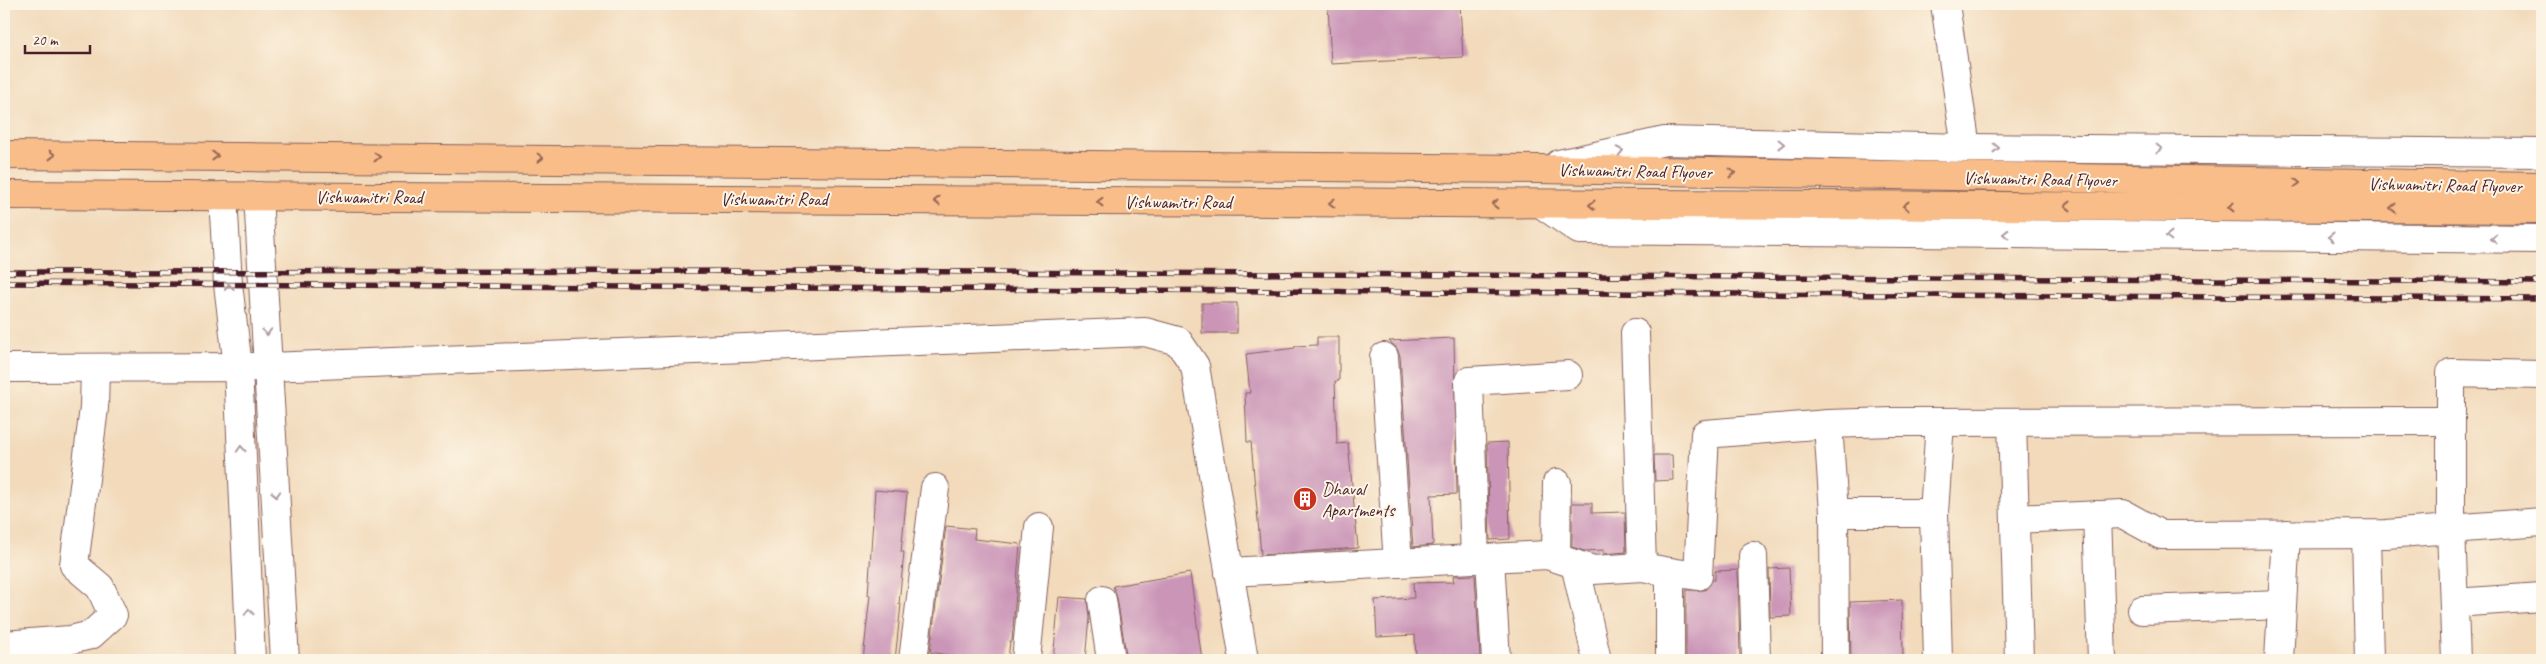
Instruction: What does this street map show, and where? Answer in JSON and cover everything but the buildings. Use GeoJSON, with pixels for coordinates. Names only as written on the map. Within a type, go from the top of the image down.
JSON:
{"type":"FeatureCollection","features":[{"type":"Feature","properties":{"kind":"main road","name":"Vishwamitri Road"},"geometry":{"type":"LineString","coordinates":[[4,155],[1538,169]]}},
{"type":"Feature","properties":{"kind":"main road","name":"Vishwamitri Road Flyover"},"geometry":{"type":"LineString","coordinates":[[1538,169],[2441,197],[2542,209]]}},
{"type":"Feature","properties":{"kind":"main road","name":"Vishwamitri Road Flyover"},"geometry":{"type":"LineString","coordinates":[[1543,205],[2441,197],[2542,186]]}},
{"type":"Feature","properties":{"kind":"main road","name":"Vishwamitri Road"},"geometry":{"type":"LineString","coordinates":[[4,195],[1543,205]]}},
{"type":"Feature","properties":{"kind":"street"},"geometry":{"type":"LineString","coordinates":[[1946,4],[1966,148]]}},
{"type":"Feature","properties":{"kind":"street"},"geometry":{"type":"LineString","coordinates":[[1538,169],[1665,142],[1966,148],[2542,153]]}},
{"type":"Feature","properties":{"kind":"street"},"geometry":{"type":"LineString","coordinates":[[223,196],[228,284],[238,367],[251,660]]}},
{"type":"Feature","properties":{"kind":"street"},"geometry":{"type":"LineString","coordinates":[[258,196],[285,660]]}},
{"type":"Feature","properties":{"kind":"street"},"geometry":{"type":"LineString","coordinates":[[1543,205],[1579,230],[2542,239]]}},
{"type":"Feature","properties":{"kind":"street"},"geometry":{"type":"LineString","coordinates":[[4,368],[269,367],[1145,332],[1178,341],[1195,366],[1244,660]]}},
{"type":"Feature","properties":{"kind":"street"},"geometry":{"type":"LineString","coordinates":[[1635,333],[1642,567]]}},
{"type":"Feature","properties":{"kind":"street"},"geometry":{"type":"LineString","coordinates":[[1384,358],[1398,563]]}},
{"type":"Feature","properties":{"kind":"street"},"geometry":{"type":"LineString","coordinates":[[4,645],[70,640],[91,636],[113,614],[100,587],[74,565],[94,408],[95,368]]}},
{"type":"Feature","properties":{"kind":"street"},"geometry":{"type":"LineString","coordinates":[[2456,660],[2451,529],[2451,373],[2542,375]]}},
{"type":"Feature","properties":{"kind":"street"},"geometry":{"type":"LineString","coordinates":[[1496,660],[1483,558],[1469,381],[1568,376]]}},
{"type":"Feature","properties":{"kind":"street"},"geometry":{"type":"LineString","coordinates":[[1229,572],[1547,555],[1593,570],[1642,567],[1698,576],[1705,434],[1828,424],[1940,422],[2451,421]]}},
{"type":"Feature","properties":{"kind":"street"},"geometry":{"type":"LineString","coordinates":[[1938,660],[1934,513],[1940,422]]}},
{"type":"Feature","properties":{"kind":"street"},"geometry":{"type":"LineString","coordinates":[[2012,422],[2019,660]]}},
{"type":"Feature","properties":{"kind":"street"},"geometry":{"type":"LineString","coordinates":[[1828,424],[1834,513],[1835,660]]}},
{"type":"Feature","properties":{"kind":"street"},"geometry":{"type":"LineString","coordinates":[[1557,483],[1565,561],[1597,660]]}},
{"type":"Feature","properties":{"kind":"street"},"geometry":{"type":"LineString","coordinates":[[913,660],[935,488]]}},
{"type":"Feature","properties":{"kind":"street"},"geometry":{"type":"LineString","coordinates":[[1834,513],[1934,513]]}},
{"type":"Feature","properties":{"kind":"street"},"geometry":{"type":"LineString","coordinates":[[2015,519],[2123,514],[2161,535],[2366,534],[2542,522]]}},
{"type":"Feature","properties":{"kind":"street"},"geometry":{"type":"LineString","coordinates":[[2097,515],[2102,660]]}},
{"type":"Feature","properties":{"kind":"street"},"geometry":{"type":"LineString","coordinates":[[1026,660],[1039,527]]}},
{"type":"Feature","properties":{"kind":"street"},"geometry":{"type":"LineString","coordinates":[[2278,660],[2286,534]]}},
{"type":"Feature","properties":{"kind":"street"},"geometry":{"type":"LineString","coordinates":[[2366,534],[2369,660]]}},
{"type":"Feature","properties":{"kind":"street"},"geometry":{"type":"LineString","coordinates":[[1753,556],[1756,660]]}},
{"type":"Feature","properties":{"kind":"street"},"geometry":{"type":"LineString","coordinates":[[1670,572],[1670,660]]}},
{"type":"Feature","properties":{"kind":"street"},"geometry":{"type":"LineString","coordinates":[[2454,603],[2542,597]]}},
{"type":"Feature","properties":{"kind":"street"},"geometry":{"type":"LineString","coordinates":[[1102,600],[1111,660]]}},
{"type":"Feature","properties":{"kind":"street"},"geometry":{"type":"LineString","coordinates":[[2142,610],[2282,606]]}},
{"type":"Feature","properties":{"kind":"railway"},"geometry":{"type":"LineString","coordinates":[[4,272],[820,271],[2542,282]]}},
{"type":"Feature","properties":{"kind":"railway"},"geometry":{"type":"LineString","coordinates":[[4,283],[2542,299]]}},
{"type":"Feature","properties":{"kind":"place","name":"Dhaval Apartments"},"geometry":{"type":"Point","coordinates":[1305,499]}}]}
